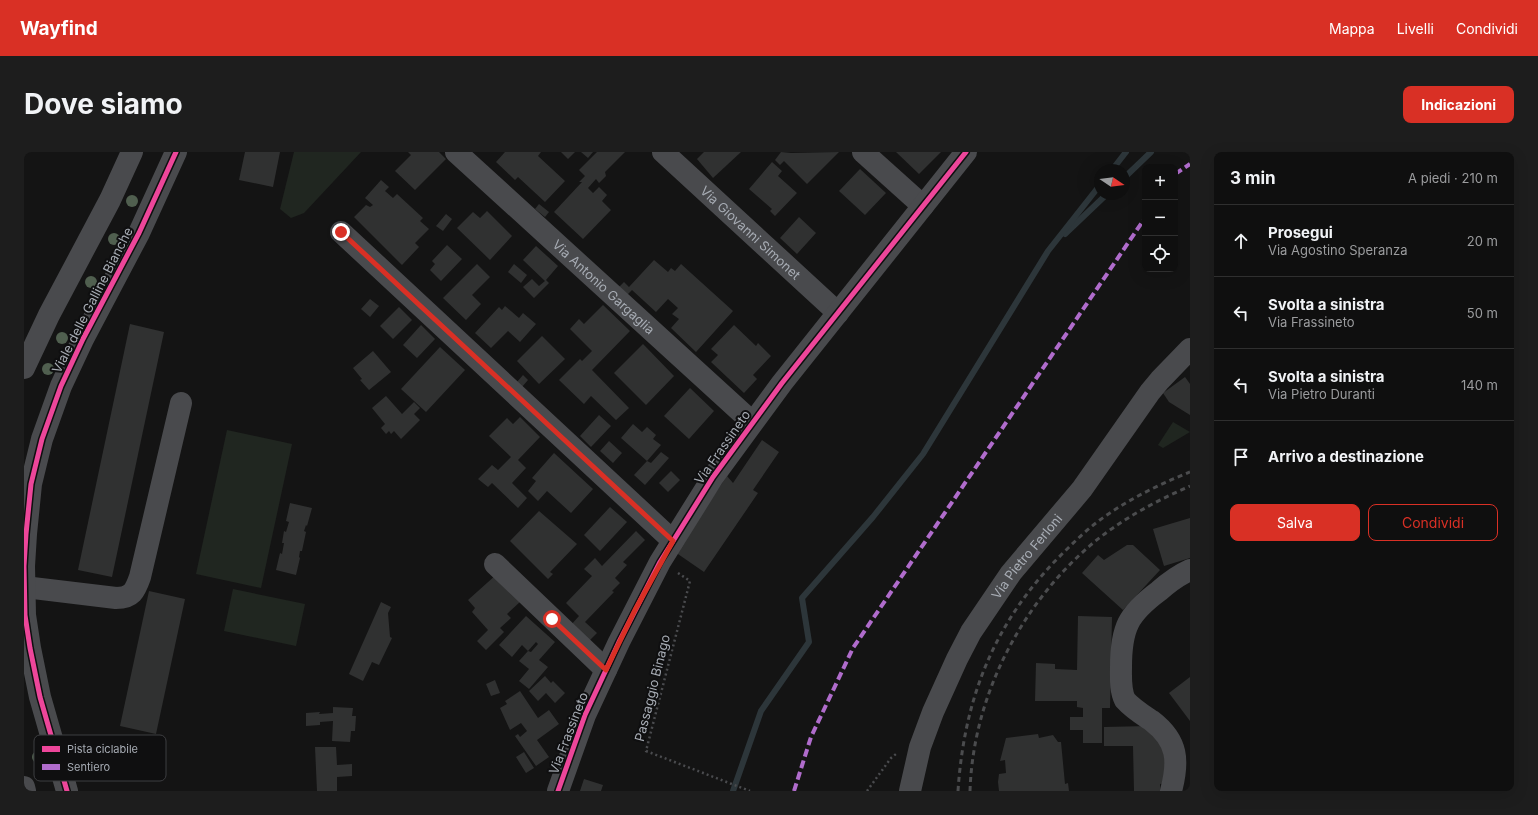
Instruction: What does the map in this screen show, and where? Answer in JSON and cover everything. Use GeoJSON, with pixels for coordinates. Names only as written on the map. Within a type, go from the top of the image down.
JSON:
{"type":"FeatureCollection","features":[{"type":"Feature","properties":{"kind":"street"},"geometry":{"type":"LineString","coordinates":[[24,368],[46,322],[110,200],[132,152]]}},
{"type":"Feature","properties":{"kind":"street","name":"Viale delle Galline Bianche"},"geometry":{"type":"LineString","coordinates":[[51,735],[40,697],[27,627],[24,587],[26,534],[30,491],[35,463],[47,421],[74,356],[139,233],[176,152]]}},
{"type":"Feature","properties":{"kind":"street","name":"Via Antonio Gargaglia"},"geometry":{"type":"LineString","coordinates":[[456,152],[752,422]]}},
{"type":"Feature","properties":{"kind":"street","name":"Via Giovanni Simonet"},"geometry":{"type":"LineString","coordinates":[[663,152],[838,313]]}},
{"type":"Feature","properties":{"kind":"street"},"geometry":{"type":"LineString","coordinates":[[864,152],[923,206]]}},
{"type":"Feature","properties":{"kind":"street","name":"Via Frassineto"},"geometry":{"type":"LineString","coordinates":[[558,791],[585,715],[619,642],[660,562],[713,477],[752,422],[966,152]]}},
{"type":"Feature","properties":{"kind":"street"},"geometry":{"type":"LineString","coordinates":[[341,232],[673,541]]}},
{"type":"Feature","properties":{"kind":"street","name":"Via Pietro Ferloni"},"geometry":{"type":"LineString","coordinates":[[910,791],[920,747],[940,694],[971,632],[1011,573],[1082,490],[1160,380],[1190,349]]}},
{"type":"Feature","properties":{"kind":"street"},"geometry":{"type":"LineString","coordinates":[[24,587],[116,598],[124,598],[132,594],[140,577],[181,403]]}},
{"type":"Feature","properties":{"kind":"street"},"geometry":{"type":"LineString","coordinates":[[495,564],[606,670]]}},
{"type":"Feature","properties":{"kind":"street"},"geometry":{"type":"LineString","coordinates":[[1171,791],[1176,767],[1172,745],[1168,736],[1125,700],[1121,687],[1121,648],[1127,626],[1134,614],[1144,602],[1190,570]]}},
{"type":"Feature","properties":{"kind":"street","name":"Viale delle Galline Bianche"},"geometry":{"type":"LineString","coordinates":[[64,781],[67,791]]}},
{"type":"Feature","properties":{"kind":"street"},"geometry":{"type":"LineString","coordinates":[[24,786],[26,791]]}},
{"type":"Feature","properties":{"kind":"path"},"geometry":{"type":"LineString","coordinates":[[867,791],[891,758],[900,750],[908,747],[920,747]]}},
{"type":"Feature","properties":{"kind":"shaded area"},"geometry":{"type":"Polygon","coordinates":[[[294,152],[361,152],[304,213],[291,218],[280,209],[294,152]]]}},
{"type":"Feature","properties":{"kind":"shaded area"},"geometry":{"type":"Polygon","coordinates":[[[1173,422],[1190,432],[1163,448],[1158,445],[1173,422]]]}},
{"type":"Feature","properties":{"kind":"shaded area"},"geometry":{"type":"Polygon","coordinates":[[[227,430],[292,444],[261,588],[196,574],[227,430]]]}},
{"type":"Feature","properties":{"kind":"shaded area"},"geometry":{"type":"Polygon","coordinates":[[[233,589],[305,604],[296,646],[224,631],[233,589]]]}},
{"type":"Feature","properties":{"kind":"building"},"geometry":{"type":"Polygon","coordinates":[[[245,152],[280,152],[273,187],[239,180],[245,152]]]}},
{"type":"Feature","properties":{"kind":"building"},"geometry":{"type":"Polygon","coordinates":[[[408,152],[439,152],[446,159],[415,190],[395,171],[411,155],[408,152]]]}},
{"type":"Feature","properties":{"kind":"building"},"geometry":{"type":"Polygon","coordinates":[[[505,152],[541,152],[538,156],[565,181],[545,202],[518,177],[515,180],[496,162],[505,152]]]}},
{"type":"Feature","properties":{"kind":"building"},"geometry":{"type":"Polygon","coordinates":[[[561,152],[575,152],[568,159],[561,152]]]}},
{"type":"Feature","properties":{"kind":"building"},"geometry":{"type":"Polygon","coordinates":[[[581,152],[593,152],[588,158],[581,152]]]}},
{"type":"Feature","properties":{"kind":"building"},"geometry":{"type":"Polygon","coordinates":[[[597,152],[625,152],[605,172],[606,176],[599,183],[596,179],[588,188],[593,193],[599,187],[607,195],[602,201],[611,210],[583,239],[554,212],[582,182],[579,182],[585,176],[579,170],[597,152]]]}},
{"type":"Feature","properties":{"kind":"building"},"geometry":{"type":"Polygon","coordinates":[[[704,152],[741,152],[713,178],[697,159],[704,152]]]}},
{"type":"Feature","properties":{"kind":"building"},"geometry":{"type":"Polygon","coordinates":[[[781,152],[839,152],[807,184],[784,161],[780,165],[775,160],[781,152]]]}},
{"type":"Feature","properties":{"kind":"building"},"geometry":{"type":"Polygon","coordinates":[[[896,152],[941,152],[919,174],[896,152]]]}},
{"type":"Feature","properties":{"kind":"building"},"geometry":{"type":"Polygon","coordinates":[[[772,162],[782,171],[778,176],[797,193],[775,216],[770,211],[772,209],[749,189],[772,162]]]}},
{"type":"Feature","properties":{"kind":"building"},"geometry":{"type":"Polygon","coordinates":[[[860,169],[886,193],[865,215],[839,191],[860,169]]]}},
{"type":"Feature","properties":{"kind":"building"},"geometry":{"type":"Polygon","coordinates":[[[381,180],[389,187],[385,191],[393,198],[397,194],[423,218],[420,221],[429,229],[415,243],[419,247],[402,265],[354,217],[366,205],[370,207],[373,205],[365,198],[381,180]]]}},
{"type":"Feature","properties":{"kind":"building"},"geometry":{"type":"Polygon","coordinates":[[[539,204],[549,212],[545,217],[535,209],[539,204]]]}},
{"type":"Feature","properties":{"kind":"building"},"geometry":{"type":"Polygon","coordinates":[[[487,211],[512,236],[490,260],[457,228],[473,212],[480,218],[487,211]]]}},
{"type":"Feature","properties":{"kind":"building"},"geometry":{"type":"Polygon","coordinates":[[[446,214],[452,219],[443,231],[436,226],[446,214]]]}},
{"type":"Feature","properties":{"kind":"building"},"geometry":{"type":"Polygon","coordinates":[[[799,217],[816,233],[797,254],[780,238],[799,217]]]}},
{"type":"Feature","properties":{"kind":"building"},"geometry":{"type":"Polygon","coordinates":[[[447,245],[462,259],[441,281],[430,270],[435,264],[432,261],[447,245]]]}},
{"type":"Feature","properties":{"kind":"building"},"geometry":{"type":"Polygon","coordinates":[[[536,246],[558,266],[546,280],[549,283],[534,298],[523,287],[532,279],[539,286],[545,281],[523,260],[536,246]]]}},
{"type":"Feature","properties":{"kind":"building"},"geometry":{"type":"Polygon","coordinates":[[[654,260],[668,272],[671,268],[675,271],[681,264],[733,311],[696,352],[671,328],[679,319],[672,314],[678,308],[668,299],[656,312],[632,290],[626,296],[618,288],[624,282],[629,287],[654,260]]]}},
{"type":"Feature","properties":{"kind":"building"},"geometry":{"type":"Polygon","coordinates":[[[477,264],[490,277],[472,295],[481,304],[466,320],[443,298],[477,264]]]}},
{"type":"Feature","properties":{"kind":"building"},"geometry":{"type":"Polygon","coordinates":[[[514,264],[527,275],[521,283],[508,272],[514,264]]]}},
{"type":"Feature","properties":{"kind":"building"},"geometry":{"type":"Polygon","coordinates":[[[370,299],[379,306],[370,317],[361,309],[370,299]]]}},
{"type":"Feature","properties":{"kind":"building"},"geometry":{"type":"Polygon","coordinates":[[[603,305],[630,331],[592,370],[629,408],[616,420],[591,396],[584,404],[559,380],[580,359],[582,361],[592,351],[570,329],[579,319],[584,324],[603,305]]]}},
{"type":"Feature","properties":{"kind":"building"},"geometry":{"type":"Polygon","coordinates":[[[505,306],[519,318],[523,313],[536,324],[520,342],[508,331],[491,348],[475,333],[499,307],[502,310],[505,306]]]}},
{"type":"Feature","properties":{"kind":"building"},"geometry":{"type":"Polygon","coordinates":[[[399,307],[412,320],[393,339],[380,326],[399,307]]]}},
{"type":"Feature","properties":{"kind":"building"},"geometry":{"type":"Polygon","coordinates":[[[130,324],[164,332],[112,577],[78,570],[130,324]]]}},
{"type":"Feature","properties":{"kind":"building"},"geometry":{"type":"Polygon","coordinates":[[[421,325],[435,339],[417,358],[403,345],[421,325]]]}},
{"type":"Feature","properties":{"kind":"building"},"geometry":{"type":"Polygon","coordinates":[[[734,325],[756,346],[758,343],[771,356],[753,375],[757,379],[744,393],[711,362],[718,355],[711,349],[734,325]]]}},
{"type":"Feature","properties":{"kind":"building"},"geometry":{"type":"Polygon","coordinates":[[[542,336],[565,359],[539,384],[517,361],[542,336]]]}},
{"type":"Feature","properties":{"kind":"building"},"geometry":{"type":"Polygon","coordinates":[[[643,344],[674,376],[646,405],[614,373],[643,344]]]}},
{"type":"Feature","properties":{"kind":"building"},"geometry":{"type":"Polygon","coordinates":[[[440,347],[465,370],[426,412],[401,389],[440,347]]]}},
{"type":"Feature","properties":{"kind":"building"},"geometry":{"type":"Polygon","coordinates":[[[373,351],[391,372],[369,390],[360,380],[362,379],[353,368],[373,351]]]}},
{"type":"Feature","properties":{"kind":"building"},"geometry":{"type":"Polygon","coordinates":[[[523,375],[528,380],[522,387],[517,382],[523,375]]]}},
{"type":"Feature","properties":{"kind":"building"},"geometry":{"type":"Polygon","coordinates":[[[1185,377],[1190,384],[1190,415],[1169,402],[1163,393],[1185,377]]]}},
{"type":"Feature","properties":{"kind":"building"},"geometry":{"type":"Polygon","coordinates":[[[690,388],[714,411],[689,439],[664,416],[690,388]]]}},
{"type":"Feature","properties":{"kind":"building"},"geometry":{"type":"Polygon","coordinates":[[[386,396],[402,414],[414,402],[420,408],[414,414],[420,420],[401,439],[394,431],[391,434],[389,431],[386,434],[381,428],[385,424],[372,408],[386,396]]]}},
{"type":"Feature","properties":{"kind":"building"},"geometry":{"type":"Polygon","coordinates":[[[599,415],[611,426],[591,447],[580,436],[599,415]]]}},
{"type":"Feature","properties":{"kind":"building"},"geometry":{"type":"Polygon","coordinates":[[[520,417],[540,437],[518,460],[526,468],[512,483],[527,498],[518,508],[492,483],[488,487],[478,479],[492,465],[498,470],[511,457],[489,436],[507,418],[513,424],[520,417]]]}},
{"type":"Feature","properties":{"kind":"building"},"geometry":{"type":"Polygon","coordinates":[[[633,424],[642,432],[647,427],[656,435],[653,439],[661,445],[647,461],[621,438],[633,424]]]}},
{"type":"Feature","properties":{"kind":"building"},"geometry":{"type":"Polygon","coordinates":[[[762,440],[779,452],[753,490],[758,493],[704,572],[675,552],[727,476],[733,483],[762,440]]]}},
{"type":"Feature","properties":{"kind":"building"},"geometry":{"type":"Polygon","coordinates":[[[609,441],[622,453],[613,463],[600,451],[609,441]]]}},
{"type":"Feature","properties":{"kind":"building"},"geometry":{"type":"Polygon","coordinates":[[[661,452],[669,458],[645,485],[634,475],[647,461],[651,463],[661,452]]]}},
{"type":"Feature","properties":{"kind":"building"},"geometry":{"type":"Polygon","coordinates":[[[554,453],[593,489],[571,513],[547,491],[538,501],[528,491],[536,481],[532,478],[554,453]]]}},
{"type":"Feature","properties":{"kind":"building"},"geometry":{"type":"Polygon","coordinates":[[[671,471],[680,480],[668,492],[659,483],[671,471]]]}},
{"type":"Feature","properties":{"kind":"building"},"geometry":{"type":"Polygon","coordinates":[[[290,503],[312,508],[304,531],[306,532],[302,551],[300,551],[296,575],[276,570],[280,553],[282,554],[284,531],[286,532],[289,522],[286,521],[290,503]]]}},
{"type":"Feature","properties":{"kind":"building"},"geometry":{"type":"Polygon","coordinates":[[[610,507],[627,522],[600,551],[584,535],[610,507]]]}},
{"type":"Feature","properties":{"kind":"building"},"geometry":{"type":"Polygon","coordinates":[[[539,511],[577,544],[550,572],[553,574],[548,579],[510,541],[539,511]]]}},
{"type":"Feature","properties":{"kind":"building"},"geometry":{"type":"Polygon","coordinates":[[[1190,518],[1190,558],[1164,566],[1153,529],[1190,518]]]}},
{"type":"Feature","properties":{"kind":"building"},"geometry":{"type":"Polygon","coordinates":[[[636,531],[645,540],[623,562],[627,565],[615,578],[620,583],[612,591],[614,592],[585,622],[597,633],[589,641],[571,625],[579,616],[566,603],[592,576],[584,569],[595,558],[602,566],[636,531]]]}},
{"type":"Feature","properties":{"kind":"building"},"geometry":{"type":"Polygon","coordinates":[[[1127,545],[1133,545],[1160,570],[1123,610],[1082,573],[1098,555],[1104,560],[1127,545]]]}},
{"type":"Feature","properties":{"kind":"building"},"geometry":{"type":"Polygon","coordinates":[[[497,574],[521,601],[507,614],[511,618],[500,628],[504,632],[486,650],[477,641],[488,630],[472,612],[475,608],[468,600],[497,574]]]}},
{"type":"Feature","properties":{"kind":"building"},"geometry":{"type":"Polygon","coordinates":[[[149,591],[185,599],[156,734],[120,726],[149,591]]]}},
{"type":"Feature","properties":{"kind":"building"},"geometry":{"type":"Polygon","coordinates":[[[381,602],[391,607],[388,613],[390,637],[392,638],[379,665],[372,662],[363,681],[349,674],[381,602]]]}},
{"type":"Feature","properties":{"kind":"building"},"geometry":{"type":"Polygon","coordinates":[[[526,616],[555,642],[539,660],[548,667],[529,689],[519,681],[529,669],[519,661],[528,651],[522,645],[512,657],[499,645],[526,616]],[[536,642],[528,651],[531,652],[538,644],[536,642]]]}},
{"type":"Feature","properties":{"kind":"building"},"geometry":{"type":"Polygon","coordinates":[[[1078,616],[1112,617],[1110,708],[1102,708],[1102,743],[1083,743],[1083,730],[1070,730],[1070,717],[1083,717],[1083,708],[1077,707],[1077,701],[1035,701],[1036,663],[1055,664],[1055,669],[1077,670],[1078,616]]]}},
{"type":"Feature","properties":{"kind":"building"},"geometry":{"type":"Polygon","coordinates":[[[545,676],[551,683],[553,681],[565,693],[555,703],[546,693],[538,701],[529,691],[545,676]]]}},
{"type":"Feature","properties":{"kind":"building"},"geometry":{"type":"Polygon","coordinates":[[[1190,677],[1190,721],[1169,693],[1190,677]]]}},
{"type":"Feature","properties":{"kind":"building"},"geometry":{"type":"Polygon","coordinates":[[[495,680],[500,693],[491,696],[486,684],[495,680]]]}},
{"type":"Feature","properties":{"kind":"building"},"geometry":{"type":"Polygon","coordinates":[[[520,691],[538,718],[549,710],[559,724],[537,740],[549,757],[536,766],[515,736],[518,734],[520,737],[527,731],[521,723],[510,730],[500,708],[507,704],[505,701],[520,691]]]}},
{"type":"Feature","properties":{"kind":"building"},"geometry":{"type":"Polygon","coordinates":[[[333,707],[353,708],[352,716],[356,716],[355,731],[351,731],[350,742],[332,741],[333,721],[320,722],[320,725],[306,726],[306,713],[333,713],[333,707]]]}},
{"type":"Feature","properties":{"kind":"building"},"geometry":{"type":"Polygon","coordinates":[[[1149,726],[1164,740],[1166,783],[1160,784],[1160,791],[1134,791],[1133,746],[1104,746],[1104,727],[1149,726]]]}},
{"type":"Feature","properties":{"kind":"building"},"geometry":{"type":"Polygon","coordinates":[[[1038,734],[1039,738],[1053,735],[1058,742],[1061,742],[1065,784],[1068,783],[1069,791],[999,791],[999,774],[1006,773],[1005,760],[1000,761],[1006,738],[1038,734]]]}},
{"type":"Feature","properties":{"kind":"building"},"geometry":{"type":"Polygon","coordinates":[[[315,747],[336,747],[337,765],[352,764],[352,776],[337,777],[337,791],[317,791],[315,747]]]}},
{"type":"Feature","properties":{"kind":"building"},"geometry":{"type":"Polygon","coordinates":[[[524,752],[534,768],[526,773],[516,757],[524,752]]]}},
{"type":"Feature","properties":{"kind":"building"},"geometry":{"type":"Polygon","coordinates":[[[584,779],[603,785],[601,791],[580,791],[584,779]]]}},
{"type":"Feature","properties":{"kind":"waterway"},"geometry":{"type":"LineString","coordinates":[[1117,164],[1126,152]]}},
{"type":"Feature","properties":{"kind":"waterway"},"geometry":{"type":"LineString","coordinates":[[1130,172],[1151,152]]}},
{"type":"Feature","properties":{"kind":"waterway"},"geometry":{"type":"LineString","coordinates":[[733,791],[761,711],[809,642],[802,598],[873,517],[923,454],[1048,251],[1094,193]]}},
{"type":"Feature","properties":{"kind":"waterway"},"geometry":{"type":"LineString","coordinates":[[1065,234],[1101,200]]}},
{"type":"Feature","properties":{"kind":"railway"},"geometry":{"type":"LineString","coordinates":[[958,791],[961,758],[975,695],[999,637],[1015,610],[1057,559],[1098,522],[1114,510],[1135,498],[1190,472]]}},
{"type":"Feature","properties":{"kind":"railway"},"geometry":{"type":"LineString","coordinates":[[970,791],[973,756],[980,721],[991,687],[1006,654],[1023,623],[1044,594],[1067,567],[1093,543],[1104,534],[1140,511],[1190,486]]}},
{"type":"Feature","properties":{"kind":"marked path"},"geometry":{"type":"LineString","coordinates":[[1178,172],[1190,164]]}},
{"type":"Feature","properties":{"kind":"marked path"},"geometry":{"type":"LineString","coordinates":[[794,791],[811,737],[853,648],[1142,222]]}},
{"type":"Feature","properties":{"kind":"cycle path"},"geometry":{"type":"LineString","coordinates":[[51,735],[40,697],[25,615],[24,566],[31,484],[42,439],[61,386],[83,339],[139,233],[176,152]]}},
{"type":"Feature","properties":{"kind":"cycle path"},"geometry":{"type":"LineString","coordinates":[[558,791],[585,715],[619,642],[660,562],[713,477],[782,383],[966,152]]}},
{"type":"Feature","properties":{"kind":"cycle path"},"geometry":{"type":"LineString","coordinates":[[64,781],[67,791]]}},
{"type":"Feature","properties":{"kind":"route"},"geometry":{"type":"LineString","coordinates":[[341,232],[673,541],[660,562],[635,610],[606,670],[552,619]]}}]}
